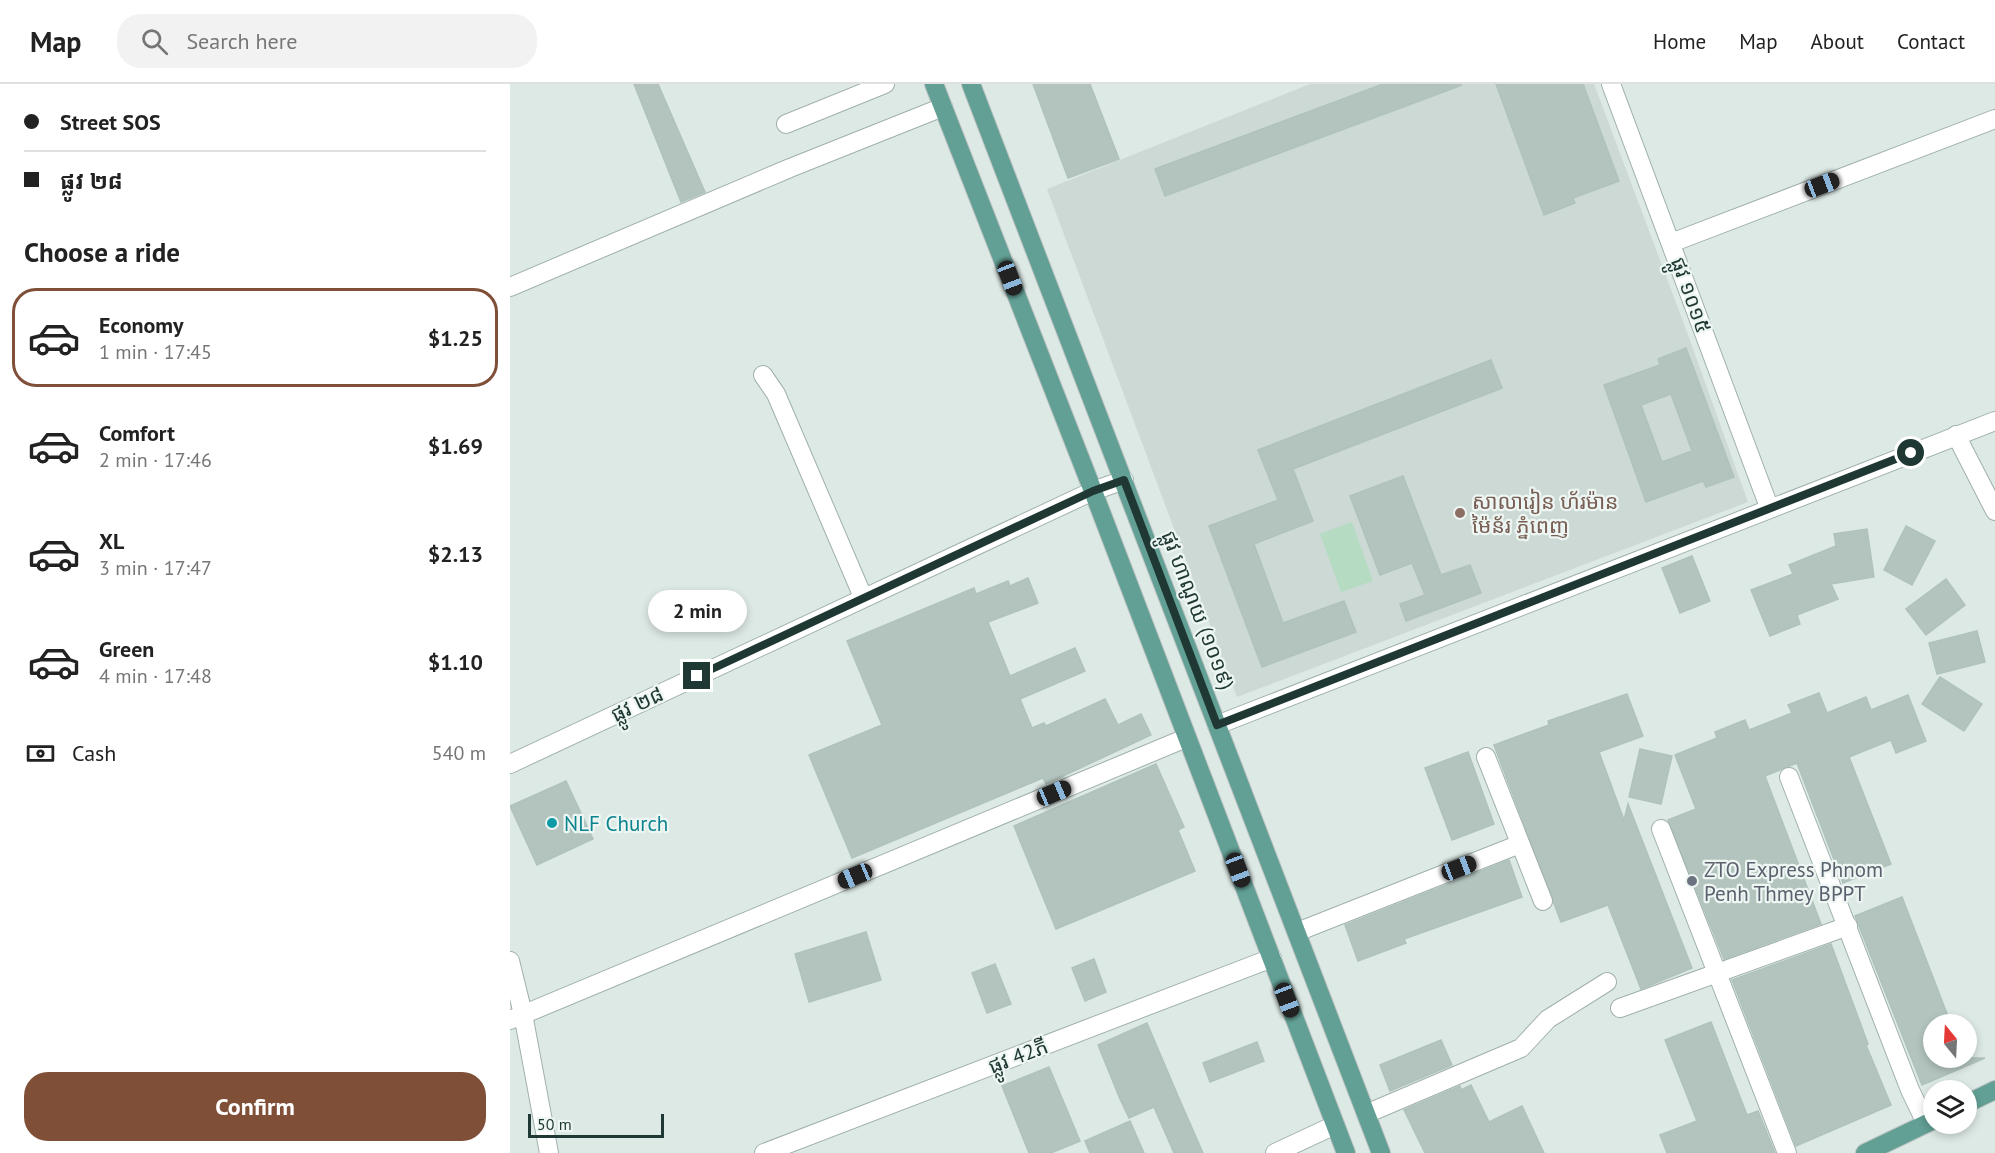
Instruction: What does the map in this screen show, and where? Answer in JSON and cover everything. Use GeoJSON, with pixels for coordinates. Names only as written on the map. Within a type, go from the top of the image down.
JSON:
{"type":"FeatureCollection","features":[{"type":"Feature","properties":{"kind":"main road"},"geometry":{"type":"LineString","coordinates":[[934,84],[1093,491],[1346,1153]]}},
{"type":"Feature","properties":{"kind":"main road","name":"ផ្លូវ ហាណូយ (១០១៩)"},"geometry":{"type":"LineString","coordinates":[[971,84],[1380,1153]]}},
{"type":"Feature","properties":{"kind":"main road"},"geometry":{"type":"LineString","coordinates":[[1977,1099],[1995,1090]]}},
{"type":"Feature","properties":{"kind":"main road"},"geometry":{"type":"LineString","coordinates":[[1865,1153],[1923,1125]]}},
{"type":"Feature","properties":{"kind":"street"},"geometry":{"type":"LineString","coordinates":[[786,124],[885,84]]}},
{"type":"Feature","properties":{"kind":"street","name":"ផ្លូវ ១០១៥"},"geometry":{"type":"LineString","coordinates":[[1611,84],[1769,507]]}},
{"type":"Feature","properties":{"kind":"street"},"geometry":{"type":"LineString","coordinates":[[510,287],[790,168],[943,107]]}},
{"type":"Feature","properties":{"kind":"street"},"geometry":{"type":"LineString","coordinates":[[1671,243],[1995,119]]}},
{"type":"Feature","properties":{"kind":"street"},"geometry":{"type":"LineString","coordinates":[[763,375],[776,394],[863,597]]}},
{"type":"Feature","properties":{"kind":"street"},"geometry":{"type":"LineString","coordinates":[[1217,725],[1619,569],[1769,507],[1995,421]]}},
{"type":"Feature","properties":{"kind":"street"},"geometry":{"type":"LineString","coordinates":[[1956,435],[1995,511]]}},
{"type":"Feature","properties":{"kind":"street","name":"ផ្លូវ ២៨"},"geometry":{"type":"LineString","coordinates":[[510,764],[863,597],[1093,491],[1124,480]]}},
{"type":"Feature","properties":{"kind":"street"},"geometry":{"type":"LineString","coordinates":[[516,1017],[1186,738]]}},
{"type":"Feature","properties":{"kind":"street"},"geometry":{"type":"LineString","coordinates":[[1486,757],[1543,901]]}},
{"type":"Feature","properties":{"kind":"street"},"geometry":{"type":"LineString","coordinates":[[1789,777],[1910,1090],[1923,1111]]}},
{"type":"Feature","properties":{"kind":"street"},"geometry":{"type":"LineString","coordinates":[[1661,829],[1787,1153]]}},
{"type":"Feature","properties":{"kind":"street"},"geometry":{"type":"LineString","coordinates":[[1297,932],[1520,844]]}},
{"type":"Feature","properties":{"kind":"street"},"geometry":{"type":"LineString","coordinates":[[1620,1008],[1848,926]]}},
{"type":"Feature","properties":{"kind":"street","name":"ផ្លូវ 42ភី"},"geometry":{"type":"LineString","coordinates":[[764,1153],[1272,958]]}},
{"type":"Feature","properties":{"kind":"street"},"geometry":{"type":"LineString","coordinates":[[510,961],[516,1017],[549,1153]]}},
{"type":"Feature","properties":{"kind":"street"},"geometry":{"type":"LineString","coordinates":[[1366,1114],[1521,1048],[1548,1019],[1607,981]]}},
{"type":"Feature","properties":{"kind":"street"},"geometry":{"type":"LineString","coordinates":[[1275,1153],[1335,1125]]}},
{"type":"Feature","properties":{"kind":"shaded area"},"geometry":{"type":"Polygon","coordinates":[[[1310,84],[1594,84],[1748,502],[1237,697],[1047,189],[1310,84]]]}},
{"type":"Feature","properties":{"kind":"green space"},"geometry":{"type":"Polygon","coordinates":[[[1352,522],[1373,581],[1341,592],[1320,534],[1352,522]]]}},
{"type":"Feature","properties":{"kind":"building"},"geometry":{"type":"Polygon","coordinates":[[[634,84],[658,84],[705,192],[681,202],[634,84]]]}},
{"type":"Feature","properties":{"kind":"building"},"geometry":{"type":"Polygon","coordinates":[[[1033,84],[1090,84],[1119,159],[1068,178],[1033,84]]]}},
{"type":"Feature","properties":{"kind":"building"},"geometry":{"type":"Polygon","coordinates":[[[1383,84],[1462,85],[1165,196],[1155,169],[1383,84]]]}},
{"type":"Feature","properties":{"kind":"building"},"geometry":{"type":"Polygon","coordinates":[[[1496,84],[1583,84],[1619,181],[1573,198],[1575,203],[1544,215],[1496,84]]]}},
{"type":"Feature","properties":{"kind":"building"},"geometry":{"type":"Polygon","coordinates":[[[1686,348],[1734,477],[1706,487],[1703,481],[1646,502],[1604,385],[1660,365],[1658,359],[1686,348]],[[1671,394],[1641,405],[1662,462],[1692,451],[1671,394]]]}},
{"type":"Feature","properties":{"kind":"building"},"geometry":{"type":"Polygon","coordinates":[[[1491,360],[1502,388],[1293,469],[1313,521],[1254,544],[1283,623],[1344,601],[1356,632],[1262,667],[1209,526],[1278,500],[1258,450],[1491,360]]]}},
{"type":"Feature","properties":{"kind":"building"},"geometry":{"type":"Polygon","coordinates":[[[1403,476],[1441,575],[1470,565],[1481,593],[1406,621],[1400,604],[1425,595],[1412,563],[1380,575],[1350,496],[1403,476]]]}},
{"type":"Feature","properties":{"kind":"building"},"geometry":{"type":"Polygon","coordinates":[[[1906,526],[1935,541],[1912,585],[1884,570],[1906,526]]]}},
{"type":"Feature","properties":{"kind":"building"},"geometry":{"type":"Polygon","coordinates":[[[1867,529],[1874,577],[1831,584],[1838,599],[1797,615],[1800,624],[1770,636],[1751,590],[1793,574],[1789,565],[1836,546],[1834,534],[1867,529]]]}},
{"type":"Feature","properties":{"kind":"building"},"geometry":{"type":"Polygon","coordinates":[[[1692,556],[1710,601],[1680,613],[1662,568],[1692,556]]]}},
{"type":"Feature","properties":{"kind":"building"},"geometry":{"type":"Polygon","coordinates":[[[1028,578],[1038,603],[988,622],[1010,676],[1075,648],[1085,671],[1020,699],[1032,728],[1044,723],[1046,726],[1105,699],[1118,725],[1141,714],[1151,735],[1046,784],[1043,778],[852,858],[809,755],[882,725],[847,641],[974,588],[976,594],[1008,581],[1010,586],[1028,578]]]}},
{"type":"Feature","properties":{"kind":"building"},"geometry":{"type":"Polygon","coordinates":[[[1946,579],[1965,605],[1926,635],[1906,609],[1946,579]]]}},
{"type":"Feature","properties":{"kind":"building"},"geometry":{"type":"Polygon","coordinates":[[[1977,631],[1985,662],[1937,674],[1929,643],[1977,631]]]}},
{"type":"Feature","properties":{"kind":"building"},"geometry":{"type":"Polygon","coordinates":[[[1940,677],[1982,704],[1964,731],[1922,704],[1940,677]]]}},
{"type":"Feature","properties":{"kind":"building"},"geometry":{"type":"Polygon","coordinates":[[[1819,693],[1827,713],[1866,697],[1871,710],[1908,695],[1926,741],[1896,753],[1891,740],[1849,757],[1891,864],[1843,883],[1797,763],[1765,776],[1821,924],[1724,959],[1668,820],[1696,809],[1675,755],[1717,738],[1715,732],[1745,720],[1749,730],[1792,713],[1788,705],[1819,693]]]}},
{"type":"Feature","properties":{"kind":"building"},"geometry":{"type":"Polygon","coordinates":[[[1627,694],[1643,736],[1599,752],[1624,820],[1628,804],[1692,968],[1641,989],[1608,905],[1561,922],[1494,745],[1549,725],[1548,721],[1627,694]]]}},
{"type":"Feature","properties":{"kind":"building"},"geometry":{"type":"Polygon","coordinates":[[[1640,749],[1672,756],[1661,804],[1629,797],[1640,749]]]}},
{"type":"Feature","properties":{"kind":"building"},"geometry":{"type":"Polygon","coordinates":[[[1468,752],[1494,824],[1452,840],[1425,768],[1468,752]]]}},
{"type":"Feature","properties":{"kind":"building"},"geometry":{"type":"Polygon","coordinates":[[[1156,764],[1184,827],[1178,830],[1195,871],[1056,929],[1014,826],[1156,764]]]}},
{"type":"Feature","properties":{"kind":"building","name":"NLF Church"},"geometry":{"type":"Polygon","coordinates":[[[566,781],[593,839],[537,865],[510,806],[566,781]]]}},
{"type":"Feature","properties":{"kind":"building"},"geometry":{"type":"Polygon","coordinates":[[[1509,860],[1522,897],[1404,939],[1406,943],[1358,961],[1345,925],[1509,860]]]}},
{"type":"Feature","properties":{"kind":"building"},"geometry":{"type":"Polygon","coordinates":[[[1902,897],[1947,1014],[1923,1014],[1923,1068],[1962,1068],[1934,1080],[1923,1080],[1922,1085],[1855,916],[1902,897]]]}},
{"type":"Feature","properties":{"kind":"building"},"geometry":{"type":"Polygon","coordinates":[[[866,932],[881,980],[809,1002],[795,954],[866,932]]]}},
{"type":"Feature","properties":{"kind":"building"},"geometry":{"type":"Polygon","coordinates":[[[1831,944],[1868,1044],[1866,1045],[1891,1105],[1796,1146],[1732,980],[1831,944]]]}},
{"type":"Feature","properties":{"kind":"building"},"geometry":{"type":"Polygon","coordinates":[[[1094,959],[1106,992],[1085,1001],[1072,968],[1094,959]]]}},
{"type":"Feature","properties":{"kind":"building"},"geometry":{"type":"Polygon","coordinates":[[[995,964],[1011,1004],[987,1013],[972,973],[995,964]]]}},
{"type":"Feature","properties":{"kind":"building"},"geometry":{"type":"Polygon","coordinates":[[[1711,1022],[1747,1115],[1758,1111],[1775,1153],[1667,1153],[1660,1135],[1697,1121],[1665,1040],[1711,1022]]]}},
{"type":"Feature","properties":{"kind":"building"},"geometry":{"type":"Polygon","coordinates":[[[1147,1023],[1203,1153],[1174,1153],[1154,1107],[1129,1118],[1120,1099],[1098,1045],[1147,1023]]]}},
{"type":"Feature","properties":{"kind":"building"},"geometry":{"type":"Polygon","coordinates":[[[1441,1040],[1452,1065],[1390,1091],[1380,1065],[1441,1040]]]}},
{"type":"Feature","properties":{"kind":"building"},"geometry":{"type":"Polygon","coordinates":[[[1257,1042],[1264,1061],[1210,1082],[1203,1063],[1257,1042]]]}},
{"type":"Feature","properties":{"kind":"building"},"geometry":{"type":"Polygon","coordinates":[[[1049,1067],[1080,1141],[1051,1153],[1029,1153],[1002,1086],[1049,1067]]]}},
{"type":"Feature","properties":{"kind":"building"},"geometry":{"type":"Polygon","coordinates":[[[1471,1085],[1489,1122],[1522,1106],[1544,1153],[1425,1153],[1404,1110],[1460,1086],[1461,1090],[1471,1085]]]}},
{"type":"Feature","properties":{"kind":"building"},"geometry":{"type":"Polygon","coordinates":[[[1130,1121],[1144,1153],[1090,1153],[1085,1141],[1130,1121]]]}},
{"type":"Feature","properties":{"kind":"place","name":"សាលារៀន ហ័រម៉ាន ម៉ៃន័រ ភ្នំពេញ"},"geometry":{"type":"Point","coordinates":[1460,513]}},
{"type":"Feature","properties":{"kind":"place","name":"NLF Church"},"geometry":{"type":"Point","coordinates":[552,823]}},
{"type":"Feature","properties":{"kind":"place","name":"ZTO Express Phnom Penh Thmey BPPT"},"geometry":{"type":"Point","coordinates":[1692,881]}},
{"type":"Feature","properties":{"kind":"route"},"geometry":{"type":"LineString","coordinates":[[697,676],[1093,491],[1124,480],[1217,725],[1911,453]]}}]}
